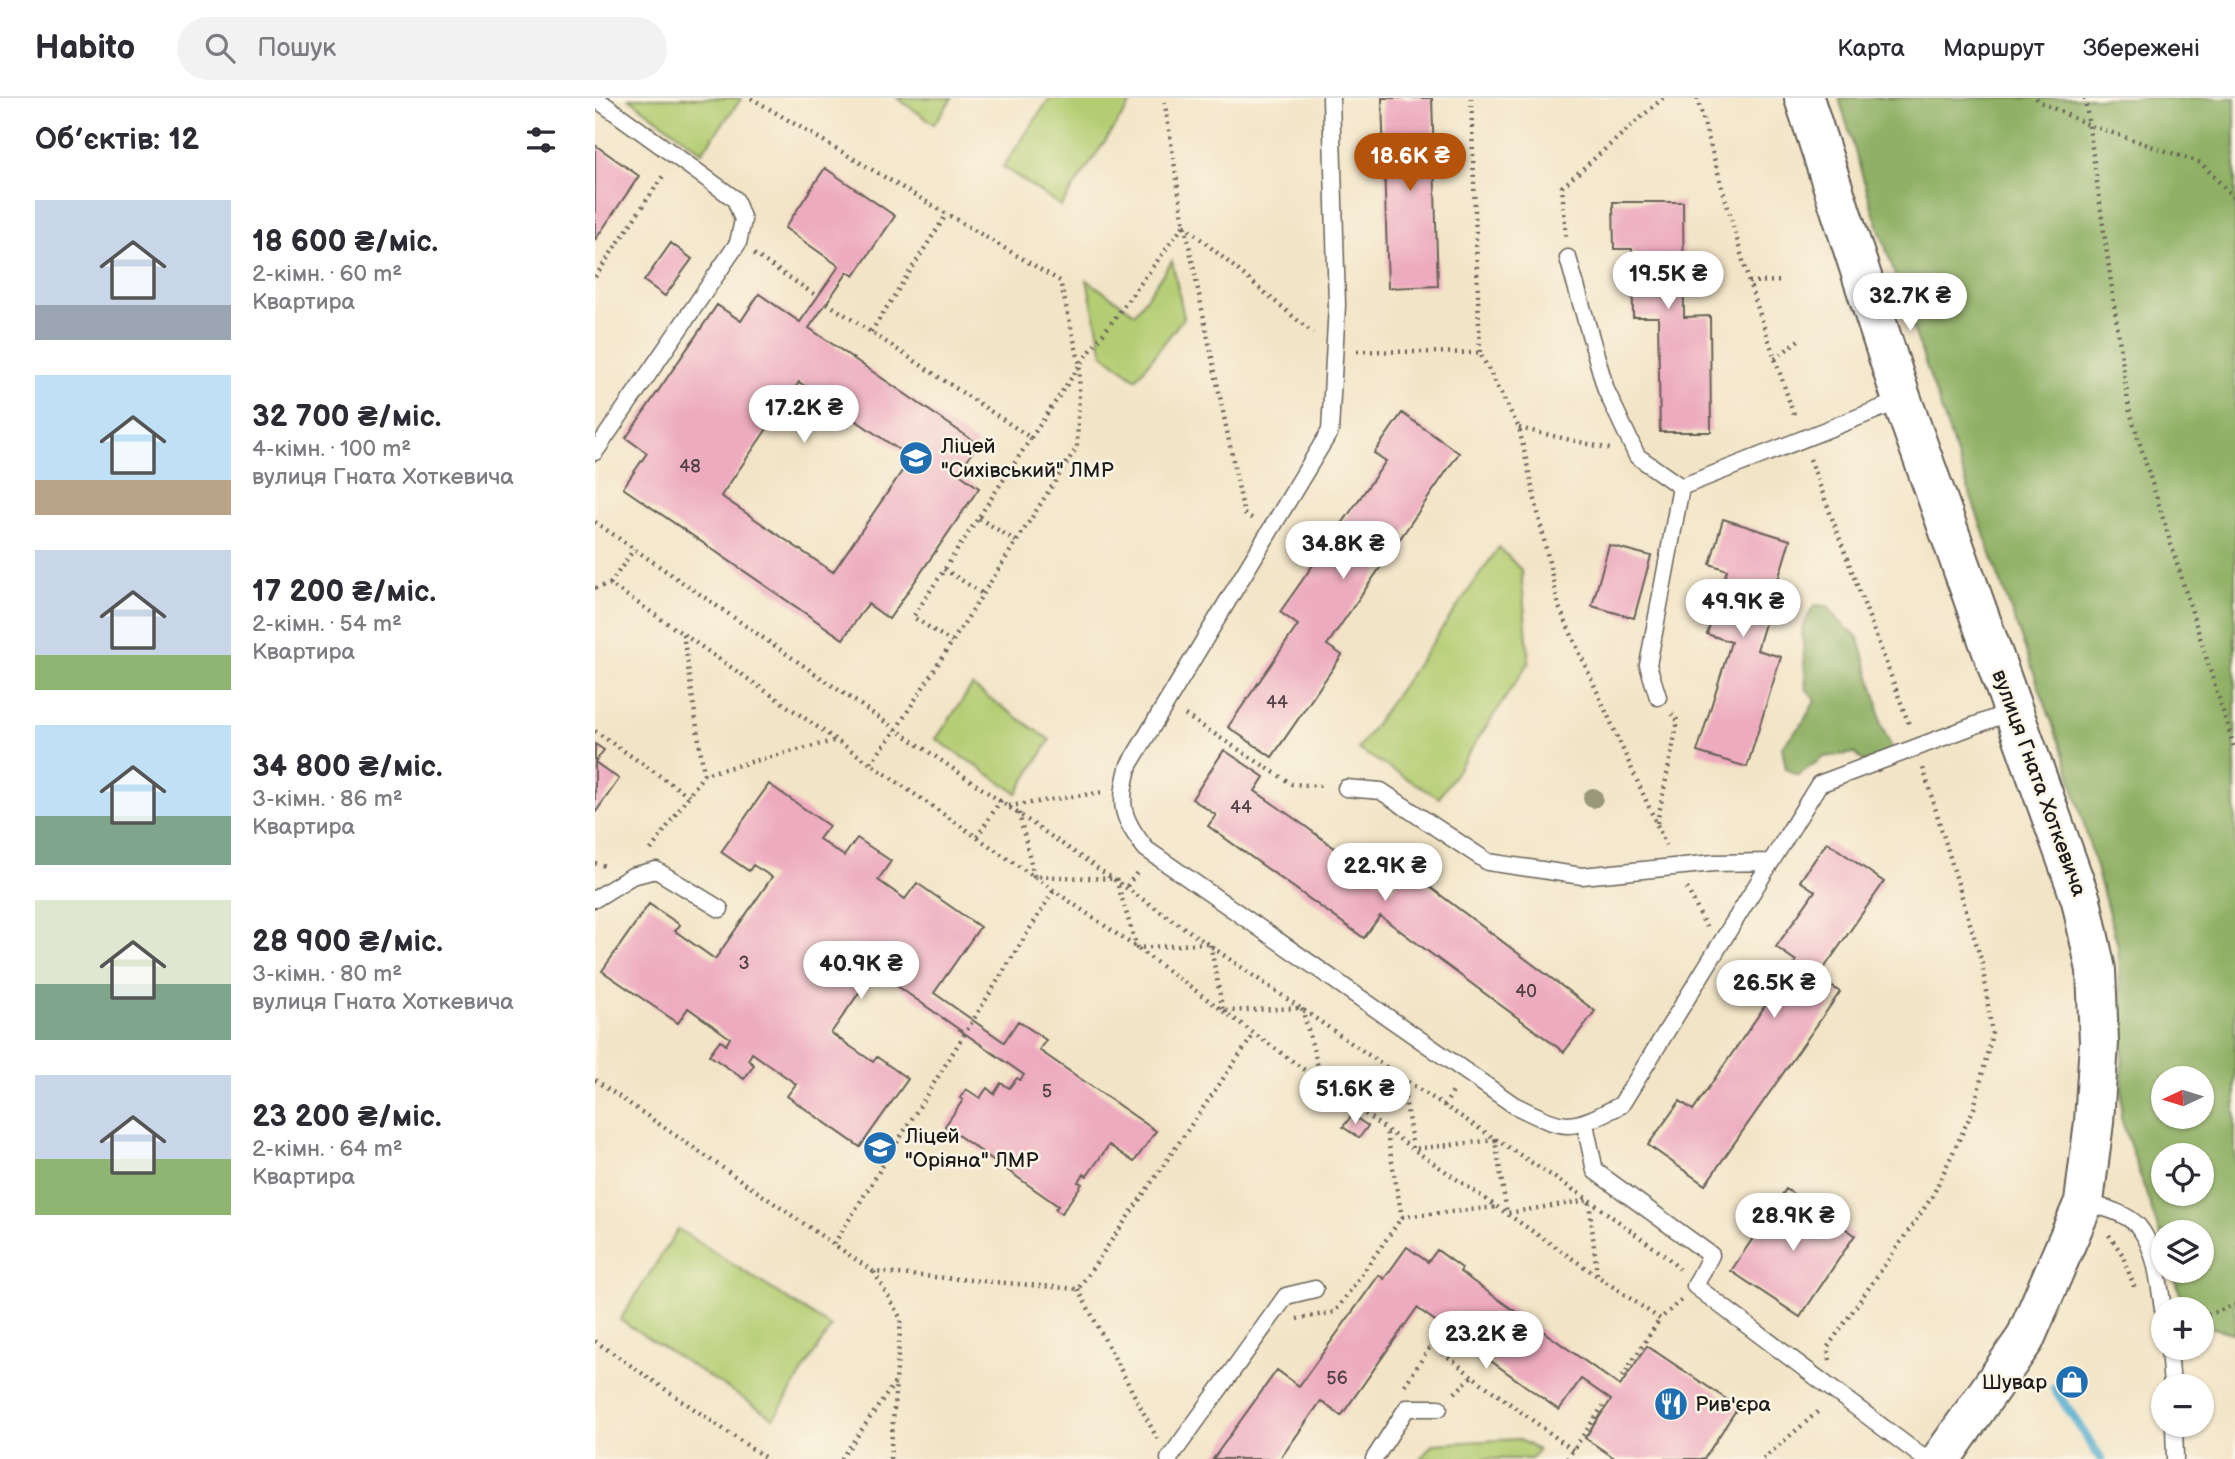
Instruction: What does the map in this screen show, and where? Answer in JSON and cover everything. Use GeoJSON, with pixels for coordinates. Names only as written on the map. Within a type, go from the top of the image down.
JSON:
{"type":"FeatureCollection","features":[{"type":"Feature","properties":{"kind":"street","name":"вулиця Гната Хоткевича"},"geometry":{"type":"LineString","coordinates":[[1804,98],[1902,400],[2081,900],[2096,970],[2099,1042],[2094,1122],[2093,1214],[2025,1339],[1941,1459]]}},
{"type":"Feature","properties":{"kind":"lane"},"geometry":{"type":"LineString","coordinates":[[595,98],[735,199],[743,220],[737,243],[595,452]]}},
{"type":"Feature","properties":{"kind":"lane"},"geometry":{"type":"LineString","coordinates":[[1331,98],[1337,305],[1330,431],[1129,765],[1122,790],[1122,808],[1131,831],[1151,853],[1514,1105],[1556,1125],[1585,1124],[1621,1105],[1819,784],[2013,711]]}},
{"type":"Feature","properties":{"kind":"lane"},"geometry":{"type":"LineString","coordinates":[[1568,258],[1606,390],[1637,456],[1681,487]]}},
{"type":"Feature","properties":{"kind":"lane"},"geometry":{"type":"LineString","coordinates":[[1681,487],[1902,400]]}},
{"type":"Feature","properties":{"kind":"lane"},"geometry":{"type":"LineString","coordinates":[[1658,697],[1648,664],[1681,487]]}},
{"type":"Feature","properties":{"kind":"lane"},"geometry":{"type":"LineString","coordinates":[[1346,788],[1381,790],[1488,862],[1582,876],[1714,863],[1770,862]]}},
{"type":"Feature","properties":{"kind":"lane"},"geometry":{"type":"LineString","coordinates":[[595,899],[632,876],[656,870],[720,909]]}},
{"type":"Feature","properties":{"kind":"lane"},"geometry":{"type":"LineString","coordinates":[[1585,1124],[1595,1171],[1711,1255],[1696,1286],[1925,1459]]}},
{"type":"Feature","properties":{"kind":"lane"},"geometry":{"type":"LineString","coordinates":[[2093,1214],[2122,1215],[2137,1226],[2148,1244],[2161,1297]]}},
{"type":"Feature","properties":{"kind":"lane"},"geometry":{"type":"LineString","coordinates":[[1169,1459],[1286,1296],[1315,1289]]}},
{"type":"Feature","properties":{"kind":"lane"},"geometry":{"type":"LineString","coordinates":[[1374,1459],[1407,1408],[1439,1408]]}},
{"type":"Feature","properties":{"kind":"lane"},"geometry":{"type":"LineString","coordinates":[[2174,1437],[2175,1459]]}},
{"type":"Feature","properties":{"kind":"path"},"geometry":{"type":"LineString","coordinates":[[751,98],[1060,281],[1080,365],[1077,447],[897,728],[871,763]]}},
{"type":"Feature","properties":{"kind":"path"},"geometry":{"type":"LineString","coordinates":[[1164,98],[1184,225],[1244,514]]}},
{"type":"Feature","properties":{"kind":"path"},"geometry":{"type":"LineString","coordinates":[[1471,98],[1480,353],[1519,428],[1559,607],[1676,867],[1717,949]]}},
{"type":"Feature","properties":{"kind":"path"},"geometry":{"type":"LineString","coordinates":[[1568,258],[1562,187],[1663,98]]}},
{"type":"Feature","properties":{"kind":"path"},"geometry":{"type":"LineString","coordinates":[[2036,98],[2088,125],[2201,163],[2235,199]]}},
{"type":"Feature","properties":{"kind":"path"},"geometry":{"type":"LineString","coordinates":[[2085,98],[2129,409],[2235,750]]}},
{"type":"Feature","properties":{"kind":"path"},"geometry":{"type":"LineString","coordinates":[[595,277],[676,156]]}},
{"type":"Feature","properties":{"kind":"path"},"geometry":{"type":"LineString","coordinates":[[871,332],[946,215]]}},
{"type":"Feature","properties":{"kind":"path"},"geometry":{"type":"LineString","coordinates":[[1184,225],[1334,351],[1480,353]]}},
{"type":"Feature","properties":{"kind":"path"},"geometry":{"type":"LineString","coordinates":[[952,642],[913,617],[1080,365],[1184,225]]}},
{"type":"Feature","properties":{"kind":"path"},"geometry":{"type":"LineString","coordinates":[[737,243],[817,296]]}},
{"type":"Feature","properties":{"kind":"path"},"geometry":{"type":"LineString","coordinates":[[1749,282],[1784,281]]}},
{"type":"Feature","properties":{"kind":"path"},"geometry":{"type":"LineString","coordinates":[[827,303],[1031,438]]}},
{"type":"Feature","properties":{"kind":"path"},"geometry":{"type":"LineString","coordinates":[[1775,359],[1801,338]]}},
{"type":"Feature","properties":{"kind":"path"},"geometry":{"type":"LineString","coordinates":[[1519,428],[1637,456]]}},
{"type":"Feature","properties":{"kind":"path"},"geometry":{"type":"LineString","coordinates":[[978,517],[1016,541]]}},
{"type":"Feature","properties":{"kind":"path"},"geometry":{"type":"LineString","coordinates":[[595,522],[1210,943],[1402,1078],[1589,1200],[1668,1258],[1696,1286],[1660,1319],[1622,1377]]}},
{"type":"Feature","properties":{"kind":"path"},"geometry":{"type":"LineString","coordinates":[[595,588],[610,584],[634,549]]}},
{"type":"Feature","properties":{"kind":"path"},"geometry":{"type":"LineString","coordinates":[[944,569],[983,594]]}},
{"type":"Feature","properties":{"kind":"path"},"geometry":{"type":"LineString","coordinates":[[610,584],[1137,948],[1413,1149],[1660,1319]]}},
{"type":"Feature","properties":{"kind":"path"},"geometry":{"type":"LineString","coordinates":[[683,634],[704,774]]}},
{"type":"Feature","properties":{"kind":"path"},"geometry":{"type":"LineString","coordinates":[[1656,823],[1678,721],[1658,697]]}},
{"type":"Feature","properties":{"kind":"path"},"geometry":{"type":"LineString","coordinates":[[1166,703],[1292,784],[1346,788]]}},
{"type":"Feature","properties":{"kind":"path"},"geometry":{"type":"LineString","coordinates":[[595,731],[689,796]]}},
{"type":"Feature","properties":{"kind":"path"},"geometry":{"type":"LineString","coordinates":[[632,876],[704,774],[838,740]]}},
{"type":"Feature","properties":{"kind":"path"},"geometry":{"type":"LineString","coordinates":[[1009,806],[1122,790]]}},
{"type":"Feature","properties":{"kind":"path"},"geometry":{"type":"LineString","coordinates":[[977,837],[1001,800]]}},
{"type":"Feature","properties":{"kind":"path"},"geometry":{"type":"LineString","coordinates":[[1019,812],[1034,876]]}},
{"type":"Feature","properties":{"kind":"path"},"geometry":{"type":"LineString","coordinates":[[1034,876],[1116,879]]}},
{"type":"Feature","properties":{"kind":"path"},"geometry":{"type":"LineString","coordinates":[[1116,879],[1137,948]]}},
{"type":"Feature","properties":{"kind":"path"},"geometry":{"type":"LineString","coordinates":[[834,1244],[1054,890]]}},
{"type":"Feature","properties":{"kind":"path"},"geometry":{"type":"LineString","coordinates":[[1137,948],[1210,943]]}},
{"type":"Feature","properties":{"kind":"path"},"geometry":{"type":"LineString","coordinates":[[1210,943],[1223,1011]]}},
{"type":"Feature","properties":{"kind":"path"},"geometry":{"type":"LineString","coordinates":[[1223,1011],[1302,1008]]}},
{"type":"Feature","properties":{"kind":"path"},"geometry":{"type":"LineString","coordinates":[[1302,1008],[1322,1081]]}},
{"type":"Feature","properties":{"kind":"path"},"geometry":{"type":"LineString","coordinates":[[1078,1289],[1255,1034]]}},
{"type":"Feature","properties":{"kind":"path"},"geometry":{"type":"LineString","coordinates":[[1322,1081],[1402,1078]]}},
{"type":"Feature","properties":{"kind":"path"},"geometry":{"type":"LineString","coordinates":[[1402,1078],[1413,1149]]}},
{"type":"Feature","properties":{"kind":"path"},"geometry":{"type":"LineString","coordinates":[[595,1080],[874,1272],[901,1319],[890,1459]]}},
{"type":"Feature","properties":{"kind":"path"},"geometry":{"type":"LineString","coordinates":[[1266,1325],[1335,1312],[1402,1217],[1386,1129]]}},
{"type":"Feature","properties":{"kind":"path"},"geometry":{"type":"LineString","coordinates":[[1413,1149],[1495,1140]]}},
{"type":"Feature","properties":{"kind":"path"},"geometry":{"type":"LineString","coordinates":[[1495,1140],[1507,1213]]}},
{"type":"Feature","properties":{"kind":"path"},"geometry":{"type":"LineString","coordinates":[[1507,1213],[1589,1200]]}},
{"type":"Feature","properties":{"kind":"path"},"geometry":{"type":"LineString","coordinates":[[1589,1200],[1597,1275]]}},
{"type":"Feature","properties":{"kind":"path"},"geometry":{"type":"LineString","coordinates":[[1402,1217],[1497,1207]]}},
{"type":"Feature","properties":{"kind":"path"},"geometry":{"type":"LineString","coordinates":[[2093,1214],[2122,1254],[2137,1294]]}},
{"type":"Feature","properties":{"kind":"path"},"geometry":{"type":"LineString","coordinates":[[874,1272],[1078,1289]]}},
{"type":"Feature","properties":{"kind":"path"},"geometry":{"type":"LineString","coordinates":[[1078,1289],[1154,1433]]}},
{"type":"Feature","properties":{"kind":"path"},"geometry":{"type":"LineString","coordinates":[[2214,1312],[2235,1305]]}},
{"type":"Feature","properties":{"kind":"path"},"geometry":{"type":"LineString","coordinates":[[595,1340],[767,1459]]}},
{"type":"Feature","properties":{"kind":"path"},"geometry":{"type":"LineString","coordinates":[[1439,1408],[1472,1376],[1573,1450]]}},
{"type":"Feature","properties":{"kind":"path"},"geometry":{"type":"LineString","coordinates":[[841,1459],[896,1381]]}},
{"type":"Feature","properties":{"kind":"path"},"geometry":{"type":"LineString","coordinates":[[1763,1459],[1839,1393]]}},
{"type":"Feature","properties":{"kind":"path"},"geometry":{"type":"LineString","coordinates":[[1567,1459],[1602,1406]]}},
{"type":"Feature","properties":{"kind":"green space"},"geometry":{"type":"Polygon","coordinates":[[[629,98],[740,98],[741,99],[702,152],[629,98]]]}},
{"type":"Feature","properties":{"kind":"green space"},"geometry":{"type":"Polygon","coordinates":[[[897,98],[952,98],[934,124],[897,98]]]}},
{"type":"Feature","properties":{"kind":"green space"},"geometry":{"type":"Polygon","coordinates":[[[1050,98],[1133,100],[1061,206],[1003,167],[1050,98]]]}},
{"type":"Feature","properties":{"kind":"green space"},"geometry":{"type":"Polygon","coordinates":[[[1839,98],[2235,98],[2235,1334],[2214,1328],[2214,1297],[2181,1297],[2176,1283],[2214,1283],[2214,1220],[2155,1220],[2121,1118],[2123,1034],[2118,946],[2066,761],[1998,575],[1873,211],[1839,98]]]}},
{"type":"Feature","properties":{"kind":"green space"},"geometry":{"type":"Polygon","coordinates":[[[1172,261],[1184,317],[1136,379],[1103,354],[1087,280],[1135,313],[1172,261]]]}},
{"type":"Feature","properties":{"kind":"green space"},"geometry":{"type":"Polygon","coordinates":[[[1499,547],[1521,570],[1529,662],[1439,798],[1358,749],[1499,547]]]}},
{"type":"Feature","properties":{"kind":"green space"},"geometry":{"type":"Polygon","coordinates":[[[1814,605],[1828,606],[1836,618],[1859,639],[1877,700],[1881,725],[1894,753],[1869,766],[1854,753],[1824,757],[1798,775],[1786,769],[1782,746],[1802,724],[1815,701],[1806,688],[1802,629],[1814,605]]]}},
{"type":"Feature","properties":{"kind":"green space"},"geometry":{"type":"Polygon","coordinates":[[[972,686],[1050,740],[1017,793],[936,739],[972,686]]]}},
{"type":"Feature","properties":{"kind":"green space"},"geometry":{"type":"Polygon","coordinates":[[[678,1229],[831,1327],[774,1418],[620,1320],[678,1229]]]}},
{"type":"Feature","properties":{"kind":"green space"},"geometry":{"type":"Polygon","coordinates":[[[1518,1439],[1538,1450],[1531,1459],[1420,1459],[1433,1444],[1518,1439]]]}},
{"type":"Feature","properties":{"kind":"building"},"geometry":{"type":"Polygon","coordinates":[[[1382,98],[1432,98],[1438,286],[1388,288],[1382,98]]]}},
{"type":"Feature","properties":{"kind":"building"},"geometry":{"type":"Polygon","coordinates":[[[595,145],[639,176],[595,240],[595,145]]]}},
{"type":"Feature","properties":{"kind":"building"},"geometry":{"type":"Polygon","coordinates":[[[825,168],[895,216],[854,276],[848,272],[809,328],[978,444],[958,473],[979,488],[889,619],[868,604],[843,639],[623,488],[647,453],[626,438],[717,305],[741,321],[759,294],[800,322],[839,266],[785,228],[825,168]],[[799,382],[721,496],[833,572],[911,458],[799,382]]]}},
{"type":"Feature","properties":{"kind":"building"},"geometry":{"type":"Polygon","coordinates":[[[1613,202],[1683,202],[1684,317],[1710,316],[1711,432],[1660,432],[1658,317],[1633,317],[1632,249],[1614,249],[1613,202]]]}},
{"type":"Feature","properties":{"kind":"building"},"geometry":{"type":"Polygon","coordinates":[[[671,243],[692,259],[665,296],[644,281],[671,243]]]}},
{"type":"Feature","properties":{"kind":"building"},"geometry":{"type":"Polygon","coordinates":[[[1402,413],[1459,453],[1327,645],[1342,655],[1272,757],[1228,727],[1298,625],[1280,612],[1386,461],[1374,453],[1402,413]]]}},
{"type":"Feature","properties":{"kind":"building"},"geometry":{"type":"Polygon","coordinates":[[[1723,519],[1790,540],[1757,650],[1781,657],[1747,767],[1697,752],[1731,642],[1707,634],[1727,570],[1710,564],[1723,519]]]}},
{"type":"Feature","properties":{"kind":"building"},"geometry":{"type":"Polygon","coordinates":[[[1609,545],[1651,556],[1634,618],[1592,606],[1609,545]]]}},
{"type":"Feature","properties":{"kind":"building"},"geometry":{"type":"Polygon","coordinates":[[[595,744],[604,750],[595,762],[595,744]]]}},
{"type":"Feature","properties":{"kind":"building"},"geometry":{"type":"Polygon","coordinates":[[[1224,750],[1264,777],[1255,791],[1392,891],[1407,870],[1595,1011],[1564,1052],[1380,916],[1364,938],[1208,826],[1216,815],[1192,799],[1224,750]]]}},
{"type":"Feature","properties":{"kind":"building"},"geometry":{"type":"Polygon","coordinates":[[[595,762],[619,779],[595,813],[595,762]]]}},
{"type":"Feature","properties":{"kind":"building"},"geometry":{"type":"Polygon","coordinates":[[[769,784],[829,826],[819,839],[844,856],[857,838],[891,861],[878,880],[905,899],[917,883],[980,927],[934,993],[1004,1042],[1018,1021],[1046,1040],[1039,1050],[1156,1131],[1134,1162],[1109,1145],[1087,1176],[1084,1174],[1078,1182],[1082,1184],[1061,1214],[1055,1209],[1058,1206],[945,1126],[963,1100],[960,1098],[966,1089],[980,1098],[987,1088],[994,1094],[1001,1083],[1009,1088],[1017,1078],[1020,1080],[1024,1075],[893,983],[904,966],[886,954],[831,1033],[873,1062],[877,1057],[908,1079],[860,1147],[787,1096],[796,1084],[752,1053],[748,1060],[754,1065],[744,1079],[709,1055],[720,1040],[726,1045],[730,1038],[688,1008],[678,1023],[602,971],[649,904],[680,925],[675,931],[715,959],[772,877],[753,865],[749,871],[721,852],[769,784]]]}},
{"type":"Feature","properties":{"kind":"building"},"geometry":{"type":"Polygon","coordinates":[[[1827,842],[1884,882],[1818,977],[1840,992],[1705,1185],[1648,1145],[1680,1101],[1693,1110],[1796,961],[1776,947],[1815,891],[1800,881],[1827,842]]]}},
{"type":"Feature","properties":{"kind":"building"},"geometry":{"type":"Polygon","coordinates":[[[1352,1115],[1368,1126],[1359,1138],[1343,1127],[1352,1115]]]}},
{"type":"Feature","properties":{"kind":"building"},"geometry":{"type":"Polygon","coordinates":[[[1786,1189],[1855,1235],[1800,1317],[1731,1271],[1786,1189]]]}},
{"type":"Feature","properties":{"kind":"building"},"geometry":{"type":"Polygon","coordinates":[[[1407,1247],[1428,1262],[1437,1250],[1462,1268],[1460,1272],[1620,1386],[1647,1346],[1738,1407],[1704,1459],[1616,1459],[1585,1438],[1611,1400],[1581,1379],[1559,1410],[1417,1308],[1341,1416],[1321,1401],[1280,1459],[1213,1459],[1277,1370],[1299,1386],[1379,1275],[1384,1279],[1407,1247]]]}},
{"type":"Feature","properties":{"kind":"waterway"},"geometry":{"type":"LineString","coordinates":[[2054,1388],[2101,1459]]}},
{"type":"Feature","properties":{"kind":"place","name":"Ліцей \"Сихівський\" ЛМР"},"geometry":{"type":"Point","coordinates":[916,458]}},
{"type":"Feature","properties":{"kind":"place","name":"Ліцей \"Оріяна\" ЛМР"},"geometry":{"type":"Point","coordinates":[880,1148]}},
{"type":"Feature","properties":{"kind":"place","name":"Шувар"},"geometry":{"type":"Point","coordinates":[2072,1382]}},
{"type":"Feature","properties":{"kind":"place","name":"Рив'єра"},"geometry":{"type":"Point","coordinates":[1671,1404]}}]}
